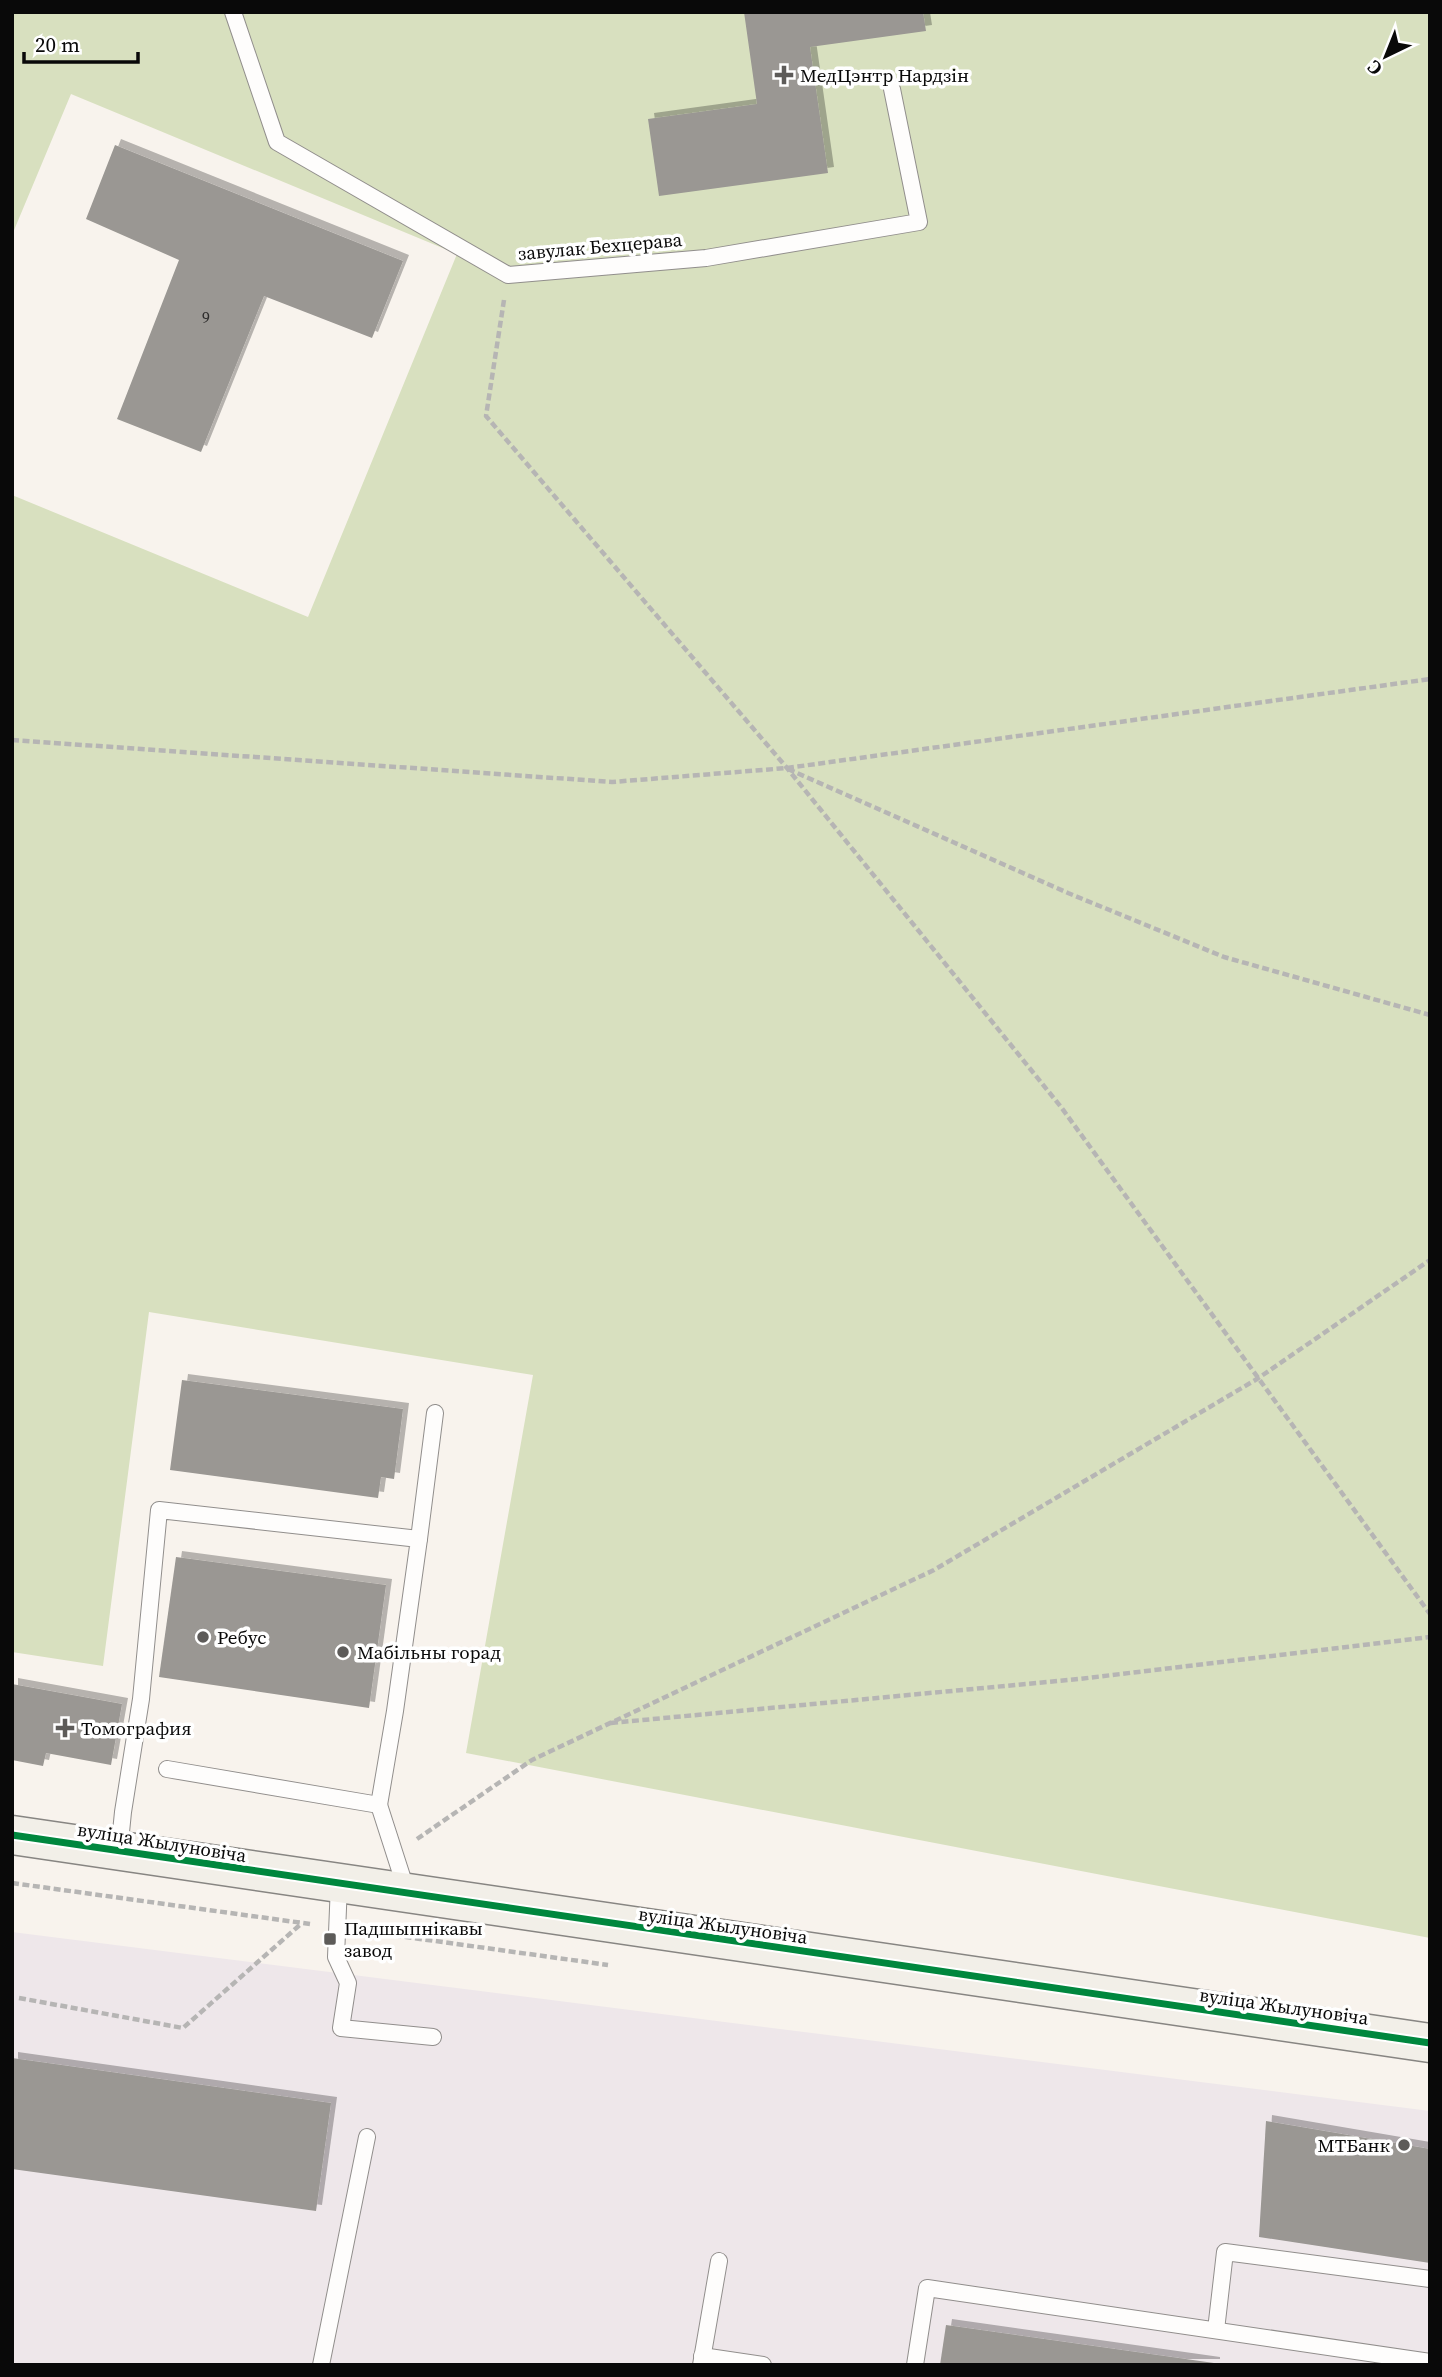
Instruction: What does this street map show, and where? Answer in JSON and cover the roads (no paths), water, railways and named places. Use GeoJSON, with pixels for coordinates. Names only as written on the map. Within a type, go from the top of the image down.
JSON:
{"type":"FeatureCollection","features":[{"type":"Feature","properties":{"kind":"street","name":"вуліца Жылуновіча"},"geometry":{"type":"LineString","coordinates":[[12,1835],[1430,2043]]}},
{"type":"Feature","properties":{"kind":"lane","name":"завулак Бехцерава"},"geometry":{"type":"LineString","coordinates":[[233,12],[277,142],[508,275],[706,258],[919,222],[892,89]]}},
{"type":"Feature","properties":{"kind":"lane"},"geometry":{"type":"LineString","coordinates":[[408,1895],[379,1805],[395,1712],[435,1413]]}},
{"type":"Feature","properties":{"kind":"lane"},"geometry":{"type":"LineString","coordinates":[[119,1852],[141,1699],[159,1510],[419,1539]]}},
{"type":"Feature","properties":{"kind":"lane"},"geometry":{"type":"LineString","coordinates":[[167,1769],[379,1805]]}},
{"type":"Feature","properties":{"kind":"lane"},"geometry":{"type":"LineString","coordinates":[[340,1884],[336,1957],[348,1983],[341,2028],[433,2037]]}},
{"type":"Feature","properties":{"kind":"lane"},"geometry":{"type":"LineString","coordinates":[[321,2365],[367,2137]]}},
{"type":"Feature","properties":{"kind":"lane"},"geometry":{"type":"LineString","coordinates":[[1216,2330],[1225,2252],[1430,2279]]}},
{"type":"Feature","properties":{"kind":"lane"},"geometry":{"type":"LineString","coordinates":[[719,2261],[702,2361],[763,2365]]}},
{"type":"Feature","properties":{"kind":"lane"},"geometry":{"type":"LineString","coordinates":[[915,2365],[928,2288],[1430,2362]]}},
{"type":"Feature","properties":{"kind":"place","name":"МедЦэнтр Нардзін"},"geometry":{"type":"Point","coordinates":[784,75]}},
{"type":"Feature","properties":{"kind":"place","name":"Ребус"},"geometry":{"type":"Point","coordinates":[203,1637]}},
{"type":"Feature","properties":{"kind":"place","name":"Мабільны горад"},"geometry":{"type":"Point","coordinates":[343,1652]}},
{"type":"Feature","properties":{"kind":"place","name":"Томография"},"geometry":{"type":"Point","coordinates":[65,1728]}},
{"type":"Feature","properties":{"kind":"place","name":"Падшыпнікавы завод"},"geometry":{"type":"Point","coordinates":[330,1939]}},
{"type":"Feature","properties":{"kind":"place","name":"МТБанк"},"geometry":{"type":"Point","coordinates":[1404,2145]}}]}
